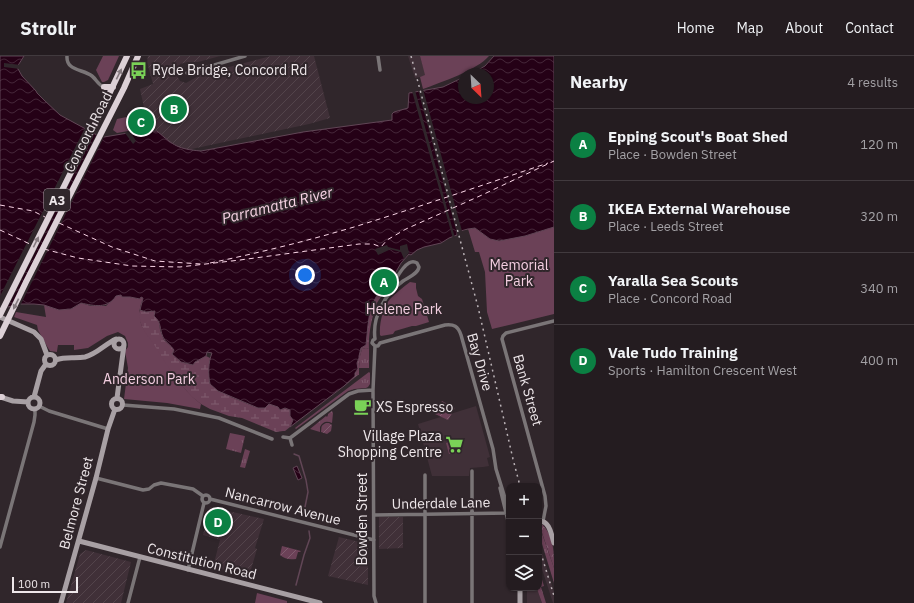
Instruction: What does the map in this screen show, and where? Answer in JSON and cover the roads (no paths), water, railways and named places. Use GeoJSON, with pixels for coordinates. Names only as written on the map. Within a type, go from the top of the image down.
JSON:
{"type":"FeatureCollection","features":[{"type":"Feature","properties":{"kind":"highway","name":"Concord Road"},"geometry":{"type":"LineString","coordinates":[[0,316],[127,56]]}},
{"type":"Feature","properties":{"kind":"highway","name":"Concord Road"},"geometry":{"type":"LineString","coordinates":[[0,336],[124,88],[138,56]]}},
{"type":"Feature","properties":{"kind":"highway"},"geometry":{"type":"LineString","coordinates":[[104,87],[113,87]]}},
{"type":"Feature","properties":{"kind":"main road"},"geometry":{"type":"LineString","coordinates":[[0,316],[34,332],[41,339],[47,355]]}},
{"type":"Feature","properties":{"kind":"main road"},"geometry":{"type":"LineString","coordinates":[[46,364],[52,365],[56,360],[65,357],[85,357],[119,338],[122,340],[124,345],[117,398],[112,403],[114,409],[120,409],[123,405],[122,400],[117,398]]}},
{"type":"Feature","properties":{"kind":"main road"},"geometry":{"type":"LineString","coordinates":[[116,339],[113,343],[122,359]]}},
{"type":"Feature","properties":{"kind":"main road"},"geometry":{"type":"LineString","coordinates":[[103,348],[111,347],[120,349],[124,345]]}},
{"type":"Feature","properties":{"kind":"main road"},"geometry":{"type":"LineString","coordinates":[[47,355],[53,355],[56,360]]}},
{"type":"Feature","properties":{"kind":"main road"},"geometry":{"type":"LineString","coordinates":[[46,364],[44,358],[47,355]]}},
{"type":"Feature","properties":{"kind":"main road"},"geometry":{"type":"LineString","coordinates":[[0,397],[13,401],[28,402],[34,397],[42,371],[46,364]]}},
{"type":"Feature","properties":{"kind":"main road"},"geometry":{"type":"LineString","coordinates":[[28,402],[30,408],[37,408],[39,400],[34,397]]}},
{"type":"Feature","properties":{"kind":"main road","name":"Belmore Street"},"geometry":{"type":"LineString","coordinates":[[61,603],[114,409]]}},
{"type":"Feature","properties":{"kind":"main road","name":"Bank Street"},"geometry":{"type":"LineString","coordinates":[[542,522],[547,524],[550,529],[554,543]]}},
{"type":"Feature","properties":{"kind":"main road","name":"Constitution Road"},"geometry":{"type":"LineString","coordinates":[[79,541],[320,603]]}},
{"type":"Feature","properties":{"kind":"main road"},"geometry":{"type":"LineString","coordinates":[[520,591],[520,603]]}},
{"type":"Feature","properties":{"kind":"street"},"geometry":{"type":"LineString","coordinates":[[67,56],[67,61],[71,67],[91,76],[99,85],[104,87]]}},
{"type":"Feature","properties":{"kind":"street"},"geometry":{"type":"LineString","coordinates":[[187,72],[245,56]]}},
{"type":"Feature","properties":{"kind":"street"},"geometry":{"type":"LineString","coordinates":[[378,56],[380,70]]}},
{"type":"Feature","properties":{"kind":"street"},"geometry":{"type":"LineString","coordinates":[[375,339],[380,343],[379,346],[374,346],[372,343],[375,339],[374,333],[376,322],[384,300],[390,289],[405,265],[414,261],[418,264],[419,268],[417,272],[397,285],[384,300]]}},
{"type":"Feature","properties":{"kind":"street","name":"Bank Street"},"geometry":{"type":"LineString","coordinates":[[542,519],[546,506],[545,496],[502,337],[504,334],[554,321]]}},
{"type":"Feature","properties":{"kind":"street","name":"Bay Drive"},"geometry":{"type":"LineString","coordinates":[[380,343],[445,325],[452,324],[457,328],[461,335],[494,449],[501,494],[506,508]]}},
{"type":"Feature","properties":{"kind":"street","name":"Bowden Street"},"geometry":{"type":"LineString","coordinates":[[374,346],[374,596],[376,603]]}},
{"type":"Feature","properties":{"kind":"street"},"geometry":{"type":"LineString","coordinates":[[283,437],[290,438],[349,394],[358,391],[373,390]]}},
{"type":"Feature","properties":{"kind":"street"},"geometry":{"type":"LineString","coordinates":[[123,405],[174,409],[219,418],[272,439]]}},
{"type":"Feature","properties":{"kind":"street"},"geometry":{"type":"LineString","coordinates":[[0,546],[37,408],[108,428]]}},
{"type":"Feature","properties":{"kind":"street"},"geometry":{"type":"LineString","coordinates":[[290,438],[292,446]]}},
{"type":"Feature","properties":{"kind":"street"},"geometry":{"type":"LineString","coordinates":[[472,471],[472,603]]}},
{"type":"Feature","properties":{"kind":"street"},"geometry":{"type":"LineString","coordinates":[[425,475],[425,603]]}},
{"type":"Feature","properties":{"kind":"street"},"geometry":{"type":"LineString","coordinates":[[96,478],[143,490],[149,489],[154,485],[161,483],[193,489],[203,496],[208,495],[210,499],[208,502],[204,503]]}},
{"type":"Feature","properties":{"kind":"street"},"geometry":{"type":"LineString","coordinates":[[188,570],[204,503],[202,500],[203,496]]}},
{"type":"Feature","properties":{"kind":"street","name":"Nancarrow Avenue"},"geometry":{"type":"LineString","coordinates":[[210,499],[374,540]]}},
{"type":"Feature","properties":{"kind":"street","name":"Underdale Lane"},"geometry":{"type":"LineString","coordinates":[[374,515],[506,513]]}},
{"type":"Feature","properties":{"kind":"street"},"geometry":{"type":"LineString","coordinates":[[128,603],[140,557]]}},
{"type":"Feature","properties":{"kind":"street","name":"Bowden Street"},"geometry":{"type":"LineString","coordinates":[[372,603],[374,596]]}},
{"type":"Feature","properties":{"kind":"water","name":"Parramatta River"},"geometry":{"type":"Polygon","coordinates":[[[0,56],[24,56],[17,67],[22,76],[37,93],[60,115],[95,134],[104,137],[134,132],[157,131],[181,148],[201,151],[303,132],[392,120],[392,114],[394,112],[408,108],[409,93],[443,87],[458,80],[458,104],[494,104],[494,68],[482,68],[494,56],[554,56],[554,227],[525,236],[499,241],[490,239],[475,228],[457,232],[457,235],[441,243],[424,247],[411,255],[409,254],[401,263],[393,277],[381,275],[380,290],[370,311],[366,345],[361,348],[357,363],[358,369],[355,376],[290,427],[293,420],[290,416],[290,410],[285,408],[280,410],[278,407],[269,404],[265,408],[258,408],[218,391],[210,384],[209,368],[212,353],[207,352],[206,356],[195,362],[193,365],[181,362],[172,354],[174,350],[163,337],[159,323],[154,316],[155,311],[146,312],[140,310],[143,298],[141,297],[140,299],[122,297],[121,295],[116,296],[105,305],[96,306],[81,303],[71,309],[59,310],[44,305],[34,304],[20,304],[4,308],[0,307],[0,56]]]}},
{"type":"Feature","properties":{"kind":"water"},"geometry":{"type":"Polygon","coordinates":[[[297,466],[302,478],[298,480],[293,468],[297,466]]]}},
{"type":"Feature","properties":{"kind":"waterway"},"geometry":{"type":"LineString","coordinates":[[294,454],[299,456],[306,480],[308,492],[305,507],[306,516]]}},
{"type":"Feature","properties":{"kind":"waterway"},"geometry":{"type":"LineString","coordinates":[[296,585],[310,538],[309,531]]}},
{"type":"Feature","properties":{"kind":"railway"},"geometry":{"type":"LineString","coordinates":[[411,56],[478,307],[519,483]]}},
{"type":"Feature","properties":{"kind":"railway"},"geometry":{"type":"LineString","coordinates":[[541,555],[554,596]]}},
{"type":"Feature","properties":{"kind":"place","name":"Ryde Bridge, Concord Rd"},"geometry":{"type":"Point","coordinates":[139,70]}},
{"type":"Feature","properties":{"kind":"place","name":"IKEA External Warehouse"},"geometry":{"type":"Point","coordinates":[174,109]}},
{"type":"Feature","properties":{"kind":"place","name":"Yaralla Sea Scouts"},"geometry":{"type":"Point","coordinates":[141,122]}},
{"type":"Feature","properties":{"kind":"place","name":"Epping Scout's Boat Shed"},"geometry":{"type":"Point","coordinates":[384,282]}},
{"type":"Feature","properties":{"kind":"place","name":"XS Espresso"},"geometry":{"type":"Point","coordinates":[363,407]}},
{"type":"Feature","properties":{"kind":"place","name":"Village Plaza Shopping Centre"},"geometry":{"type":"Point","coordinates":[455,444]}},
{"type":"Feature","properties":{"kind":"place","name":"Vale Tudo Training"},"geometry":{"type":"Point","coordinates":[218,522]}},
{"type":"Feature","properties":{"kind":"park label","name":"Memorial Park"},"geometry":{"type":"Point","coordinates":[519,274]}},
{"type":"Feature","properties":{"kind":"park label","name":"Helene Park"},"geometry":{"type":"Point","coordinates":[404,309]}},
{"type":"Feature","properties":{"kind":"park label","name":"Anderson Park"},"geometry":{"type":"Point","coordinates":[149,379]}}]}
